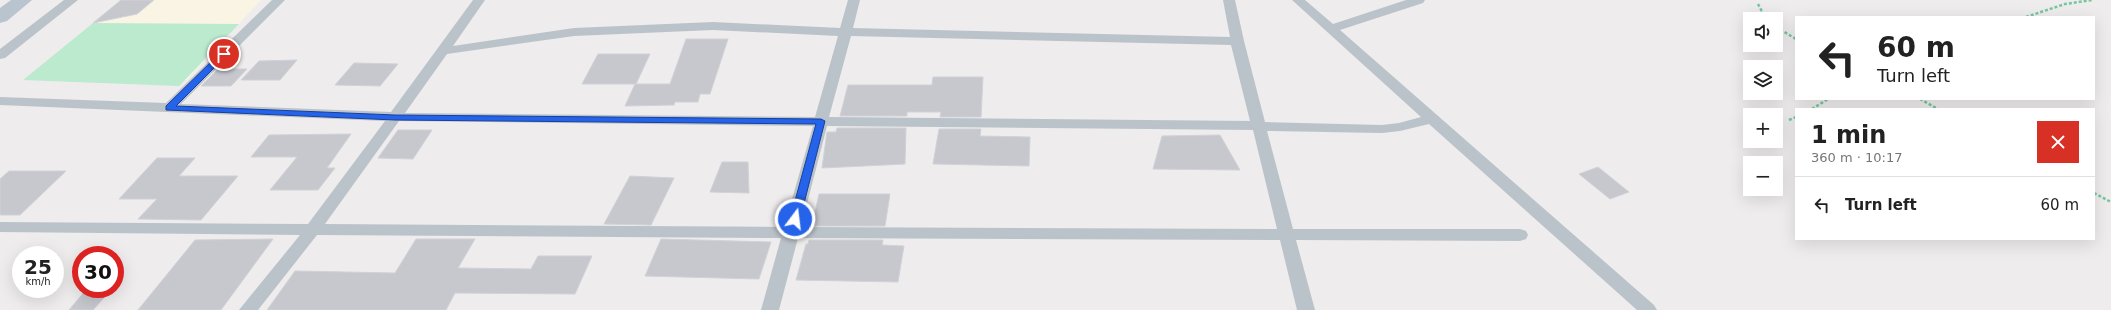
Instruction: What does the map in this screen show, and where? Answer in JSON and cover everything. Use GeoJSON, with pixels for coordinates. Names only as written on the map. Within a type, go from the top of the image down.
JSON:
{"type":"FeatureCollection","features":[{"type":"Feature","properties":{"kind":"main road"},"geometry":{"type":"LineString","coordinates":[[0,17],[23,0]]}},
{"type":"Feature","properties":{"kind":"street"},"geometry":{"type":"LineString","coordinates":[[0,55],[72,0]]}},
{"type":"Feature","properties":{"kind":"street"},"geometry":{"type":"LineString","coordinates":[[169,108],[279,0]]}},
{"type":"Feature","properties":{"kind":"street"},"geometry":{"type":"LineString","coordinates":[[248,310],[314,228],[479,0]]}},
{"type":"Feature","properties":{"kind":"street"},"geometry":{"type":"LineString","coordinates":[[770,310],[854,0]]}},
{"type":"Feature","properties":{"kind":"street"},"geometry":{"type":"LineString","coordinates":[[1229,0],[1237,41],[1306,310]]}},
{"type":"Feature","properties":{"kind":"street"},"geometry":{"type":"LineString","coordinates":[[1298,0],[1648,310]]}},
{"type":"Feature","properties":{"kind":"street"},"geometry":{"type":"LineString","coordinates":[[1331,29],[1419,0]]}},
{"type":"Feature","properties":{"kind":"street"},"geometry":{"type":"LineString","coordinates":[[443,51],[574,32],[713,26],[846,32],[1237,41]]}},
{"type":"Feature","properties":{"kind":"street"},"geometry":{"type":"LineString","coordinates":[[0,101],[395,117],[1259,126],[1382,129],[1400,127],[1432,118]]}},
{"type":"Feature","properties":{"kind":"street"},"geometry":{"type":"LineString","coordinates":[[0,227],[1287,236],[1520,236]]}},
{"type":"Feature","properties":{"kind":"path"},"geometry":{"type":"LineString","coordinates":[[2029,16],[2066,4],[2092,0]]}},
{"type":"Feature","properties":{"kind":"path"},"geometry":{"type":"LineString","coordinates":[[1758,4],[1762,12]]}},
{"type":"Feature","properties":{"kind":"path"},"geometry":{"type":"LineString","coordinates":[[1783,31],[1795,37]]}},
{"type":"Feature","properties":{"kind":"path"},"geometry":{"type":"LineString","coordinates":[[1814,108],[1826,100]]}},
{"type":"Feature","properties":{"kind":"path"},"geometry":{"type":"LineString","coordinates":[[1922,100],[1936,108]]}},
{"type":"Feature","properties":{"kind":"path"},"geometry":{"type":"LineString","coordinates":[[1789,120],[1795,117]]}},
{"type":"Feature","properties":{"kind":"path"},"geometry":{"type":"LineString","coordinates":[[2095,194],[2111,202]]}},
{"type":"Feature","properties":{"kind":"shaded area"},"geometry":{"type":"Polygon","coordinates":[[[121,0],[261,0],[187,80],[23,80],[121,0]]]}},
{"type":"Feature","properties":{"kind":"green space"},"geometry":{"type":"Polygon","coordinates":[[[93,23],[239,24],[179,86],[23,80],[93,23]]]}},
{"type":"Feature","properties":{"kind":"building"},"geometry":{"type":"Polygon","coordinates":[[[121,0],[154,0],[137,14],[93,23],[121,0]]]}},
{"type":"Feature","properties":{"kind":"building"},"geometry":{"type":"Polygon","coordinates":[[[686,39],[728,39],[710,94],[700,94],[698,102],[675,102],[674,105],[625,106],[635,84],[670,84],[686,39]]]}},
{"type":"Feature","properties":{"kind":"building"},"geometry":{"type":"Polygon","coordinates":[[[598,54],[650,54],[636,84],[582,84],[598,54]]]}},
{"type":"Feature","properties":{"kind":"building"},"geometry":{"type":"Polygon","coordinates":[[[297,60],[280,80],[241,80],[259,61],[297,60]]]}},
{"type":"Feature","properties":{"kind":"building"},"geometry":{"type":"Polygon","coordinates":[[[354,63],[398,64],[380,86],[335,85],[354,63]]]}},
{"type":"Feature","properties":{"kind":"building"},"geometry":{"type":"Polygon","coordinates":[[[218,69],[247,69],[231,86],[201,86],[218,69]]]}},
{"type":"Feature","properties":{"kind":"building"},"geometry":{"type":"Polygon","coordinates":[[[933,77],[983,77],[981,117],[940,117],[941,112],[907,112],[907,116],[840,116],[848,85],[932,85],[933,77]]]}},
{"type":"Feature","properties":{"kind":"building"},"geometry":{"type":"Polygon","coordinates":[[[837,128],[906,128],[905,164],[822,168],[827,132],[836,132],[837,128]]]}},
{"type":"Feature","properties":{"kind":"building"},"geometry":{"type":"Polygon","coordinates":[[[939,129],[981,129],[980,136],[1030,137],[1029,166],[933,164],[939,129]]]}},
{"type":"Feature","properties":{"kind":"building"},"geometry":{"type":"Polygon","coordinates":[[[398,130],[432,130],[413,159],[378,158],[398,130]]]}},
{"type":"Feature","properties":{"kind":"building"},"geometry":{"type":"Polygon","coordinates":[[[351,134],[327,168],[335,168],[318,190],[270,190],[297,157],[251,157],[269,135],[351,134]]]}},
{"type":"Feature","properties":{"kind":"building"},"geometry":{"type":"Polygon","coordinates":[[[1220,135],[1240,170],[1153,169],[1162,136],[1220,135]]]}},
{"type":"Feature","properties":{"kind":"building"},"geometry":{"type":"Polygon","coordinates":[[[157,158],[195,158],[179,176],[238,176],[201,220],[138,219],[157,199],[119,199],[157,158]]]}},
{"type":"Feature","properties":{"kind":"building"},"geometry":{"type":"Polygon","coordinates":[[[722,162],[748,162],[749,193],[710,192],[722,162]]]}},
{"type":"Feature","properties":{"kind":"building"},"geometry":{"type":"Polygon","coordinates":[[[1598,167],[1629,192],[1610,199],[1579,174],[1598,167]]]}},
{"type":"Feature","properties":{"kind":"building"},"geometry":{"type":"Polygon","coordinates":[[[9,171],[66,171],[20,215],[0,215],[0,179],[9,171]]]}},
{"type":"Feature","properties":{"kind":"building"},"geometry":{"type":"Polygon","coordinates":[[[630,176],[674,178],[651,225],[604,224],[630,176]]]}},
{"type":"Feature","properties":{"kind":"building"},"geometry":{"type":"Polygon","coordinates":[[[819,194],[890,194],[885,226],[812,226],[819,194]]]}},
{"type":"Feature","properties":{"kind":"building"},"geometry":{"type":"Polygon","coordinates":[[[273,239],[221,310],[138,310],[195,240],[273,239]]]}},
{"type":"Feature","properties":{"kind":"building"},"geometry":{"type":"Polygon","coordinates":[[[416,239],[475,239],[458,268],[531,269],[538,256],[592,256],[575,294],[455,293],[446,310],[267,310],[295,271],[395,273],[416,239]]]}},
{"type":"Feature","properties":{"kind":"building"},"geometry":{"type":"Polygon","coordinates":[[[661,239],[771,242],[759,279],[645,276],[661,239]]]}},
{"type":"Feature","properties":{"kind":"building"},"geometry":{"type":"Polygon","coordinates":[[[809,240],[883,240],[882,245],[904,246],[898,282],[796,280],[806,244],[808,244],[809,240]]]}},
{"type":"Feature","properties":{"kind":"building"},"geometry":{"type":"Polygon","coordinates":[[[79,298],[104,298],[93,310],[69,310],[79,298]]]}},
{"type":"Feature","properties":{"kind":"route"},"geometry":{"type":"LineString","coordinates":[[224,54],[169,108],[395,117],[821,121],[795,219]]}}]}
